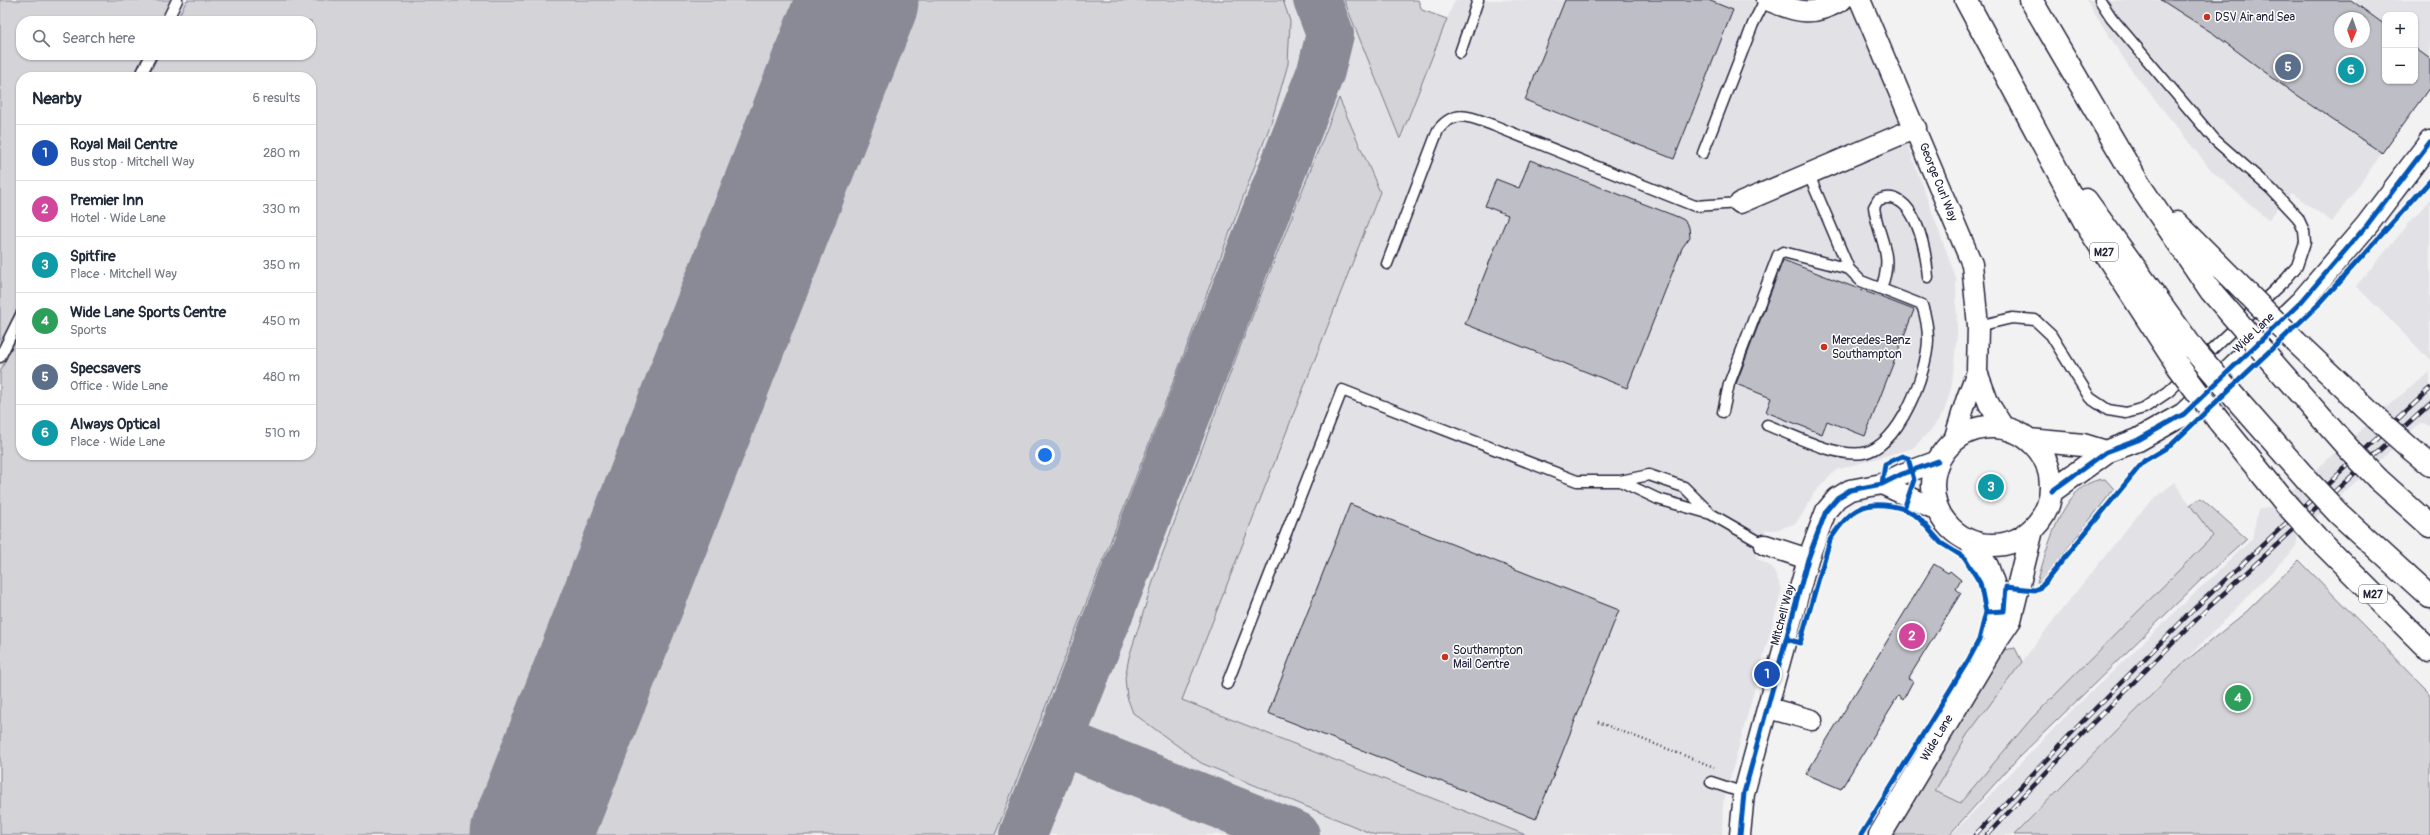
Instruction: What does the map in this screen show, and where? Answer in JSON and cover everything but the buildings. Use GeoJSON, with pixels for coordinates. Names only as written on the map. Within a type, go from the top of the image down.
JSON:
{"type":"FeatureCollection","features":[{"type":"Feature","properties":{"kind":"main road","name":"M27"},"geometry":{"type":"LineString","coordinates":[[1966,0],[2086,224],[2178,366],[2218,420],[2287,505],[2316,537],[2430,651]]}},
{"type":"Feature","properties":{"kind":"main road"},"geometry":{"type":"LineString","coordinates":[[2031,0],[2140,186],[2211,290],[2348,448],[2378,479],[2430,526]]}},
{"type":"Feature","properties":{"kind":"main road","name":"M27"},"geometry":{"type":"LineString","coordinates":[[2039,134],[2194,350],[2309,482],[2339,514],[2430,597]]}},
{"type":"Feature","properties":{"kind":"main road","name":"Wide Lane"},"geometry":{"type":"LineString","coordinates":[[2052,491],[2106,452],[2138,440],[2184,414],[2302,301],[2367,225],[2430,142]]}},
{"type":"Feature","properties":{"kind":"main road"},"geometry":{"type":"LineString","coordinates":[[2140,186],[2296,342],[2376,418],[2430,465]]}},
{"type":"Feature","properties":{"kind":"main road"},"geometry":{"type":"LineString","coordinates":[[2029,440],[2042,454],[2048,466],[2052,491],[2049,506],[2042,519],[2032,530],[2018,540],[2003,545],[1986,546],[1970,542],[1956,534],[1945,524],[1937,510],[1933,494],[1933,477],[1938,461],[1954,440],[1975,429],[1989,427],[2004,428],[2029,440],[2083,445],[2106,452]]}},
{"type":"Feature","properties":{"kind":"main road","name":"Wide Lane"},"geometry":{"type":"LineString","coordinates":[[1880,835],[1995,642],[2010,620],[2032,530]]}},
{"type":"Feature","properties":{"kind":"main road"},"geometry":{"type":"LineString","coordinates":[[1970,542],[1987,566],[1994,586],[1995,642]]}},
{"type":"Feature","properties":{"kind":"street"},"geometry":{"type":"LineString","coordinates":[[1766,0],[1800,12],[1828,8],[1842,0]]}},
{"type":"Feature","properties":{"kind":"street","name":"George Curl Way"},"geometry":{"type":"LineString","coordinates":[[1860,0],[1916,128],[1972,264],[1978,326],[1978,372],[1989,404],[2004,428]]}},
{"type":"Feature","properties":{"kind":"street"},"geometry":{"type":"LineString","coordinates":[[1740,203],[1809,175],[1916,128]]}},
{"type":"Feature","properties":{"kind":"street","name":"George Curl Way"},"geometry":{"type":"LineString","coordinates":[[1954,440],[1967,398],[1978,372]]}},
{"type":"Feature","properties":{"kind":"street","name":"Mitchell Way"},"geometry":{"type":"LineString","coordinates":[[1740,835],[1744,793],[1808,560],[1826,511],[1837,498],[1850,490],[1882,484],[1902,474],[1938,461]]}},
{"type":"Feature","properties":{"kind":"street"},"geometry":{"type":"LineString","coordinates":[[1882,484],[1937,510]]}},
{"type":"Feature","properties":{"kind":"street"},"geometry":{"type":"LineString","coordinates":[[1765,545],[1808,560]]}},
{"type":"Feature","properties":{"kind":"street"},"geometry":{"type":"LineString","coordinates":[[1768,708],[1812,720]]}},
{"type":"Feature","properties":{"kind":"lane"},"geometry":{"type":"LineString","coordinates":[[169,16],[177,0]]}},
{"type":"Feature","properties":{"kind":"lane"},"geometry":{"type":"LineString","coordinates":[[1460,52],[1478,0]]}},
{"type":"Feature","properties":{"kind":"lane"},"geometry":{"type":"LineString","coordinates":[[1703,153],[1753,24],[1766,0]]}},
{"type":"Feature","properties":{"kind":"lane"},"geometry":{"type":"LineString","coordinates":[[1978,326],[2012,318],[2035,320],[2051,335],[2090,398],[2108,410],[2126,413],[2144,408],[2168,392],[2287,278],[2296,266],[2303,251],[2305,242],[2304,231],[2298,218],[2271,189],[2214,140],[2111,17],[2100,0]]}},
{"type":"Feature","properties":{"kind":"lane"},"geometry":{"type":"LineString","coordinates":[[142,72],[148,60]]}},
{"type":"Feature","properties":{"kind":"lane"},"geometry":{"type":"LineString","coordinates":[[1387,264],[1438,130],[1444,122],[1454,117],[1465,116],[1495,126],[1695,206],[1740,203]]}},
{"type":"Feature","properties":{"kind":"lane"},"geometry":{"type":"LineString","coordinates":[[1767,425],[1822,447],[1844,452],[1862,453],[1876,449],[1884,442],[1907,408],[1922,375],[1928,341],[1927,318],[1922,305],[1861,281],[1849,269],[1809,175]]}},
{"type":"Feature","properties":{"kind":"lane"},"geometry":{"type":"LineString","coordinates":[[1881,288],[1887,270],[1888,260],[1874,208],[1878,200],[1885,197],[1892,197],[1903,201],[1908,208],[1922,244],[1928,277]]}},
{"type":"Feature","properties":{"kind":"lane"},"geometry":{"type":"LineString","coordinates":[[1723,412],[1729,384],[1778,255],[1783,252],[1849,269]]}},
{"type":"Feature","properties":{"kind":"lane"},"geometry":{"type":"LineString","coordinates":[[0,357],[16,324]]}},
{"type":"Feature","properties":{"kind":"lane"},"geometry":{"type":"LineString","coordinates":[[1227,684],[1342,390],[1577,481],[1620,481],[1649,474],[1684,487],[1711,514]]}},
{"type":"Feature","properties":{"kind":"lane"},"geometry":{"type":"LineString","coordinates":[[1620,481],[1658,498],[1711,514],[1765,545]]}},
{"type":"Feature","properties":{"kind":"lane"},"geometry":{"type":"LineString","coordinates":[[1711,782],[1744,793]]}},
{"type":"Feature","properties":{"kind":"path"},"geometry":{"type":"LineString","coordinates":[[1598,722],[1716,768]]}},
{"type":"Feature","properties":{"kind":"shaded area"},"geometry":{"type":"Polygon","coordinates":[[[0,0],[1418,0],[1422,10],[1447,19],[1455,0],[1855,0],[1956,278],[1957,335],[1952,385],[1944,412],[1930,431],[1913,448],[1836,470],[1814,493],[1802,515],[1794,524],[1776,530],[1766,530],[1756,558],[1772,567],[1782,589],[1723,804],[1722,835],[0,835],[0,0]]]}},
{"type":"Feature","properties":{"kind":"shaded area"},"geometry":{"type":"Polygon","coordinates":[[[0,0],[172,0],[164,16],[16,16],[16,60],[142,60],[136,72],[16,72],[16,311],[0,344],[0,0]]]}},
{"type":"Feature","properties":{"kind":"shaded area"},"geometry":{"type":"Polygon","coordinates":[[[187,0],[806,0],[479,835],[0,835],[0,372],[16,338],[16,460],[316,460],[316,72],[150,72],[156,60],[316,60],[316,16],[179,16],[187,0]]]}},
{"type":"Feature","properties":{"kind":"shaded area"},"geometry":{"type":"Polygon","coordinates":[[[911,0],[1283,0],[1290,21],[1288,64],[1271,123],[1181,362],[995,835],[584,835],[911,0]]]}},
{"type":"Feature","properties":{"kind":"shaded area"},"geometry":{"type":"Polygon","coordinates":[[[1344,0],[1418,0],[1422,10],[1447,19],[1400,139],[1344,0]]]}},
{"type":"Feature","properties":{"kind":"shaded area"},"geometry":{"type":"Polygon","coordinates":[[[2086,0],[2430,0],[2430,87],[2332,222],[2292,193],[2268,220],[2211,170],[2129,67],[2086,0]]]}},
{"type":"Feature","properties":{"kind":"shaded area"},"geometry":{"type":"Polygon","coordinates":[[[1339,98],[1380,192],[1182,700],[1526,835],[1375,835],[1201,763],[1133,713],[1127,697],[1125,678],[1129,657],[1159,563],[1242,342],[1339,98]]]}},
{"type":"Feature","properties":{"kind":"shaded area"},"geometry":{"type":"Polygon","coordinates":[[[2430,199],[2430,360],[2356,286],[2430,199]]]}},
{"type":"Feature","properties":{"kind":"shaded area"},"geometry":{"type":"Polygon","coordinates":[[[2430,372],[2430,425],[2421,423],[2298,534],[2296,547],[2014,835],[1951,835],[2068,714],[2252,539],[2258,510],[2274,506],[2396,399],[2430,372]]]}},
{"type":"Feature","properties":{"kind":"shaded area"},"geometry":{"type":"Polygon","coordinates":[[[2105,479],[2114,489],[2041,582],[2037,583],[2052,536],[2067,504],[2078,491],[2090,483],[2105,479]]]}},
{"type":"Feature","properties":{"kind":"shaded area"},"geometry":{"type":"Polygon","coordinates":[[[2174,482],[2213,536],[2032,718],[1960,803],[1935,791],[1967,735],[2055,618],[2142,510],[2174,482]]]}},
{"type":"Feature","properties":{"kind":"shaded area"},"geometry":{"type":"Polygon","coordinates":[[[2201,498],[2247,539],[2204,577],[2018,758],[1949,835],[1889,835],[1909,796],[2004,650],[2015,648],[2022,662],[1967,735],[1935,791],[1960,803],[2032,718],[2213,536],[2190,505],[2201,498]]]}},
{"type":"Feature","properties":{"kind":"shaded area"},"geometry":{"type":"Polygon","coordinates":[[[2299,560],[2430,693],[2430,835],[2014,835],[2182,664],[2246,612],[2299,560]]]}},
{"type":"Feature","properties":{"kind":"taxiway"},"geometry":{"type":"LineString","coordinates":[[1023,835],[1321,71],[1330,34],[1317,0]]}},
{"type":"Feature","properties":{"kind":"taxiway"},"geometry":{"type":"LineString","coordinates":[[1060,741],[1296,835]]}},
{"type":"Feature","properties":{"kind":"runway"},"geometry":{"type":"LineString","coordinates":[[531,835],[858,0]]}},
{"type":"Feature","properties":{"kind":"railway"},"geometry":{"type":"LineString","coordinates":[[1975,835],[2083,721],[2195,608],[2430,389]]}},
{"type":"Feature","properties":{"kind":"railway"},"geometry":{"type":"LineString","coordinates":[[1987,835],[2091,725],[2209,607],[2430,404]]}},
{"type":"Feature","properties":{"kind":"cycle path"},"geometry":{"type":"LineString","coordinates":[[2052,491],[2106,452],[2138,440],[2184,414],[2302,301],[2367,225],[2430,142]]}},
{"type":"Feature","properties":{"kind":"cycle path"},"geometry":{"type":"LineString","coordinates":[[1861,835],[1969,659],[1979,640],[1986,612],[2004,611],[2006,587],[2034,590],[2041,587],[2144,461],[2171,445],[2320,303],[2430,181]]}},
{"type":"Feature","properties":{"kind":"cycle path"},"geometry":{"type":"LineString","coordinates":[[1787,639],[1800,643],[1830,540],[1845,520],[1860,508],[1869,506],[1891,506],[1904,509],[1914,480],[1908,458],[1902,456],[1885,464],[1882,484]]}},
{"type":"Feature","properties":{"kind":"cycle path"},"geometry":{"type":"LineString","coordinates":[[1740,835],[1744,793],[1808,559],[1826,511],[1837,498],[1850,490],[1882,484],[1902,474],[1938,461]]}},
{"type":"Feature","properties":{"kind":"cycle path"},"geometry":{"type":"LineString","coordinates":[[1904,509],[1918,517],[1941,543],[1965,558],[1980,583],[1986,612]]}},
{"type":"Feature","properties":{"kind":"place","name":"DSV Air and Sea"},"geometry":{"type":"Point","coordinates":[2207,17]}},
{"type":"Feature","properties":{"kind":"place","name":"Specsavers"},"geometry":{"type":"Point","coordinates":[2288,67]}},
{"type":"Feature","properties":{"kind":"place","name":"Always Optical"},"geometry":{"type":"Point","coordinates":[2351,70]}},
{"type":"Feature","properties":{"kind":"place","name":"Mercedes-Benz Southampton"},"geometry":{"type":"Point","coordinates":[1824,347]}},
{"type":"Feature","properties":{"kind":"place","name":"Spitfire"},"geometry":{"type":"Point","coordinates":[1991,487]}},
{"type":"Feature","properties":{"kind":"place","name":"Premier Inn"},"geometry":{"type":"Point","coordinates":[1912,636]}},
{"type":"Feature","properties":{"kind":"place","name":"Southampton Mail Centre"},"geometry":{"type":"Point","coordinates":[1445,657]}},
{"type":"Feature","properties":{"kind":"place","name":"Royal Mail Centre"},"geometry":{"type":"Point","coordinates":[1767,674]}},
{"type":"Feature","properties":{"kind":"place","name":"Wide Lane Sports Centre"},"geometry":{"type":"Point","coordinates":[2238,698]}}]}
